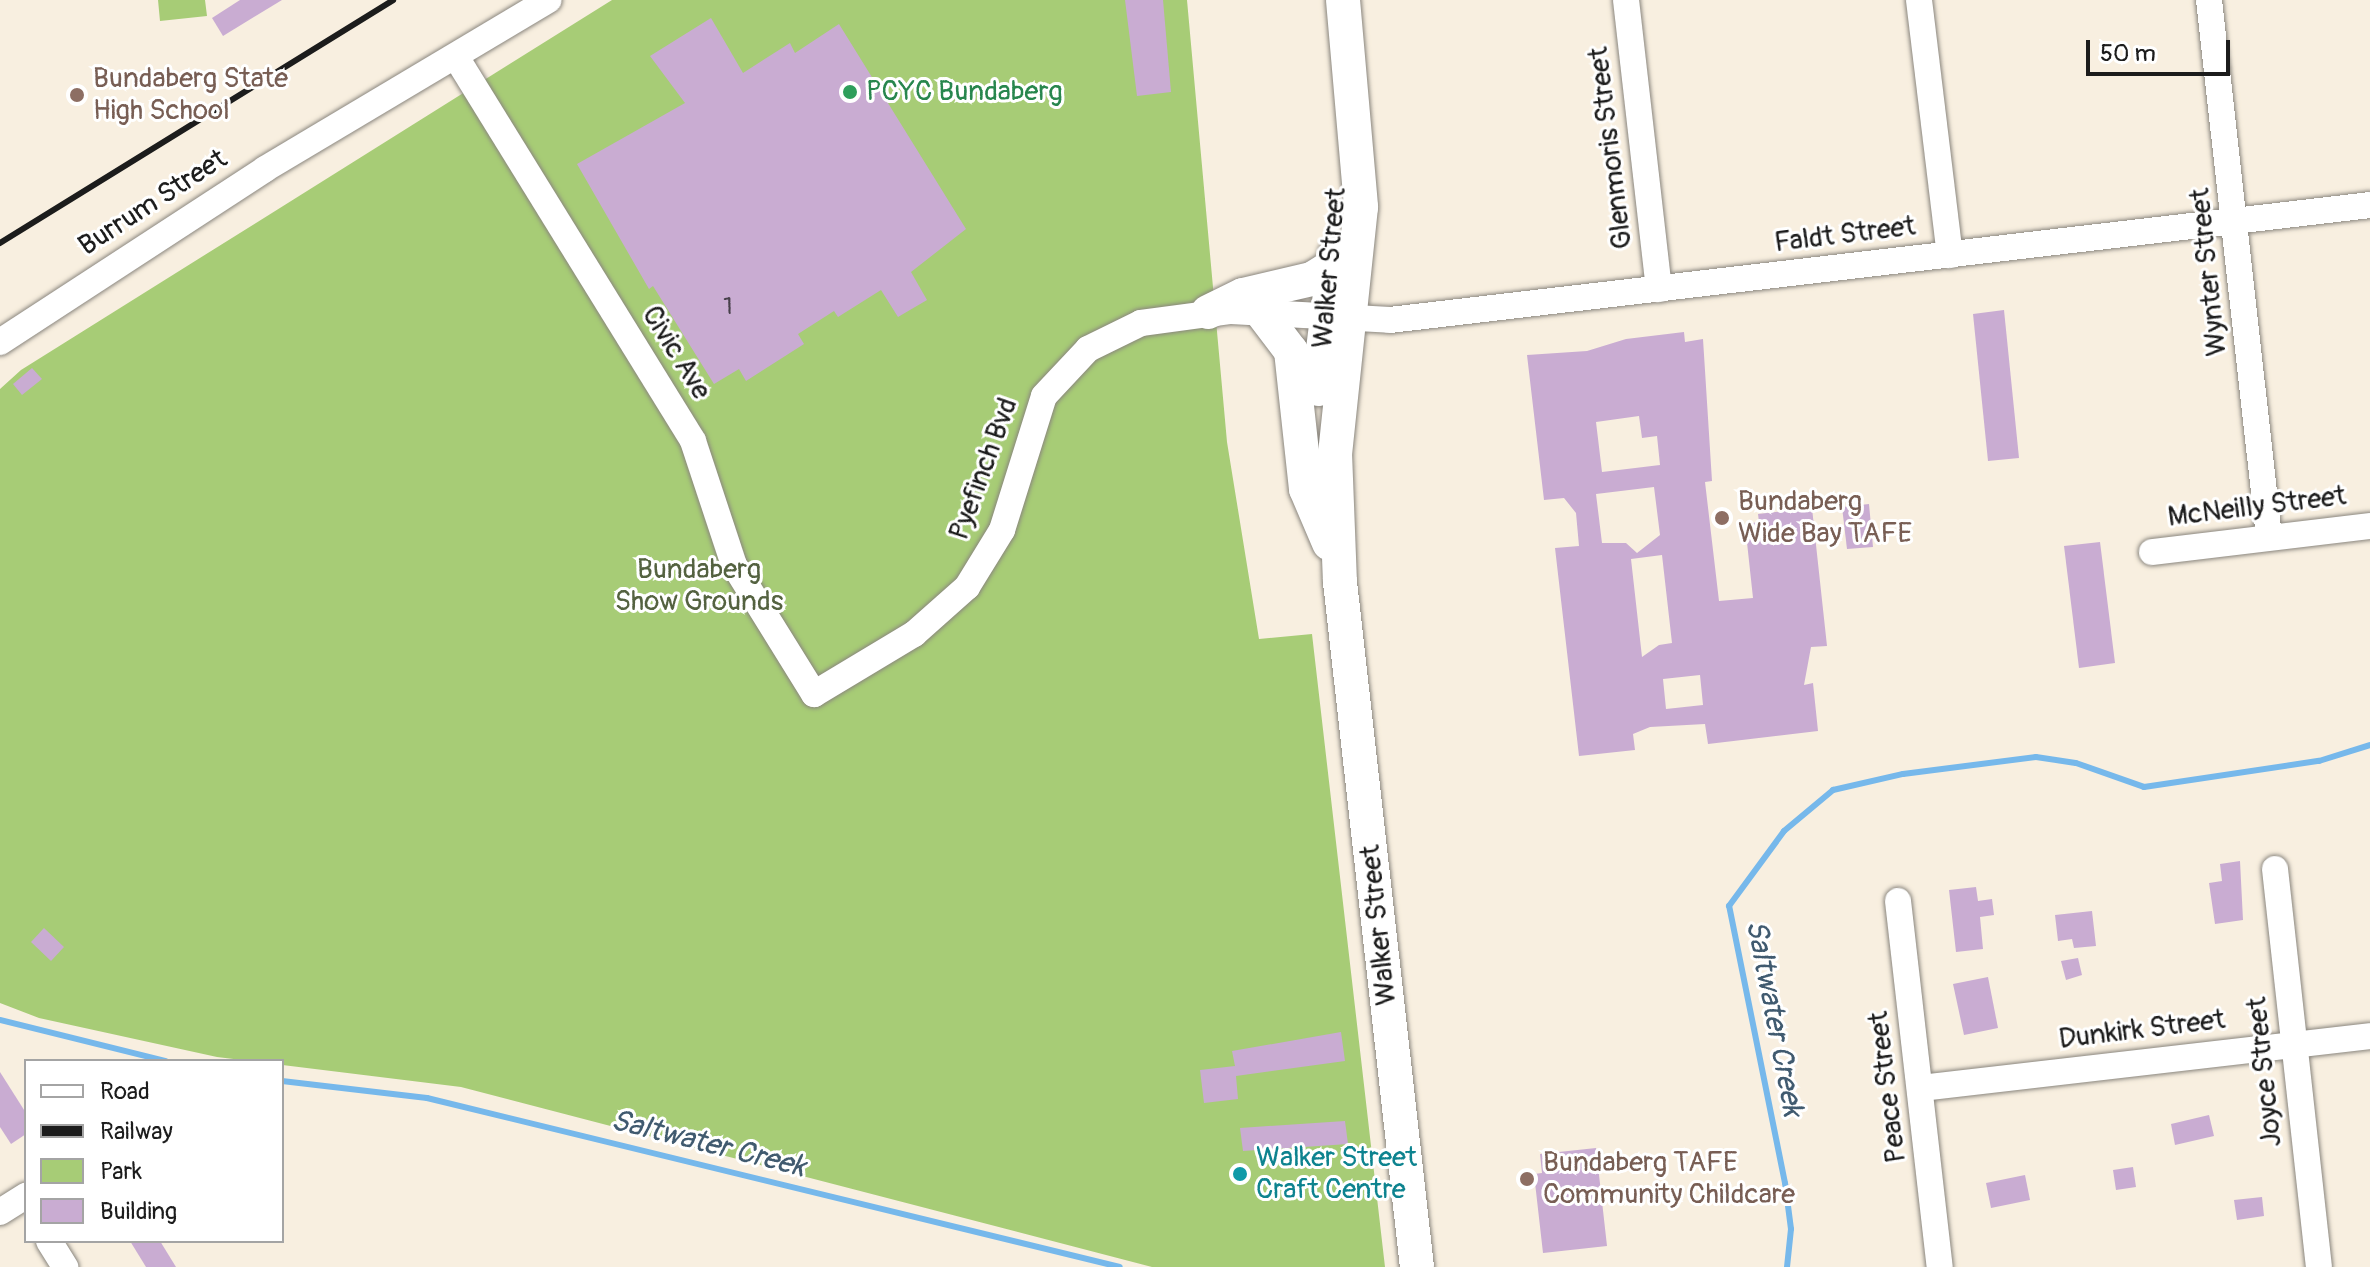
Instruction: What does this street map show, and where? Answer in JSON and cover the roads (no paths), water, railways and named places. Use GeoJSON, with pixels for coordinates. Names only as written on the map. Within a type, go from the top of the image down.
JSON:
{"type":"FeatureCollection","features":[{"type":"Feature","properties":{"kind":"main road","name":"Walker Street"},"geometry":{"type":"LineString","coordinates":[[1325,0],[1339,164],[1333,266],[1340,320],[1335,453],[1340,582],[1417,1267]]}},
{"type":"Feature","properties":{"kind":"main road","name":"Walker Street"},"geometry":{"type":"LineString","coordinates":[[1340,582],[1329,543],[1314,417],[1340,320],[1361,207],[1343,0]]}},
{"type":"Feature","properties":{"kind":"main road"},"geometry":{"type":"LineString","coordinates":[[1208,312],[1243,295],[1312,279],[1333,266]]}},
{"type":"Feature","properties":{"kind":"main road"},"geometry":{"type":"LineString","coordinates":[[1262,313],[1291,351],[1306,489],[1329,543]]}},
{"type":"Feature","properties":{"kind":"street","name":"Burrum Street"},"geometry":{"type":"LineString","coordinates":[[0,342],[265,169],[549,0]]}},
{"type":"Feature","properties":{"kind":"street","name":"Glenmoris Street"},"geometry":{"type":"LineString","coordinates":[[1626,0],[1659,289]]}},
{"type":"Feature","properties":{"kind":"street"},"geometry":{"type":"LineString","coordinates":[[1919,0],[1950,255]]}},
{"type":"Feature","properties":{"kind":"street","name":"Wynter Street"},"geometry":{"type":"LineString","coordinates":[[2209,0],[2237,221],[2269,537]]}},
{"type":"Feature","properties":{"kind":"street","name":"Civic Ave"},"geometry":{"type":"LineString","coordinates":[[456,57],[693,441],[734,565],[814,694]]}},
{"type":"Feature","properties":{"kind":"street","name":"Faldt Street"},"geometry":{"type":"LineString","coordinates":[[1340,320],[1659,289],[2370,205]]}},
{"type":"Feature","properties":{"kind":"street","name":"Pyefinch Bvd"},"geometry":{"type":"LineString","coordinates":[[814,694],[914,634],[967,587],[1002,530],[1034,415],[1072,362],[1122,329],[1208,312],[1340,320]]}},
{"type":"Feature","properties":{"kind":"street","name":"McNeilly Street"},"geometry":{"type":"LineString","coordinates":[[2152,552],[2370,526]]}},
{"type":"Feature","properties":{"kind":"street","name":"Joyce Street"},"geometry":{"type":"LineString","coordinates":[[2275,869],[2319,1267]]}},
{"type":"Feature","properties":{"kind":"street","name":"Peace Street"},"geometry":{"type":"LineString","coordinates":[[1898,901],[1940,1267]]}},
{"type":"Feature","properties":{"kind":"street","name":"Dunkirk Street"},"geometry":{"type":"LineString","coordinates":[[1921,1088],[2370,1036]]}},
{"type":"Feature","properties":{"kind":"street"},"geometry":{"type":"LineString","coordinates":[[0,1212],[24,1200]]}},
{"type":"Feature","properties":{"kind":"street"},"geometry":{"type":"LineString","coordinates":[[50,1243],[65,1267]]}},
{"type":"Feature","properties":{"kind":"waterway","name":"Saltwater Creek"},"geometry":{"type":"LineString","coordinates":[[1787,1267],[1791,1229],[1785,1183],[1729,906],[1784,831],[1833,790],[1903,774],[2036,757],[2076,763],[2144,787],[2319,761],[2370,745]]}},
{"type":"Feature","properties":{"kind":"waterway","name":"Saltwater Creek"},"geometry":{"type":"LineString","coordinates":[[0,1020],[158,1059]]}},
{"type":"Feature","properties":{"kind":"waterway","name":"Saltwater Creek"},"geometry":{"type":"LineString","coordinates":[[284,1081],[427,1098],[1120,1267]]}},
{"type":"Feature","properties":{"kind":"railway"},"geometry":{"type":"LineString","coordinates":[[0,243],[393,0]]}},
{"type":"Feature","properties":{"kind":"place","name":"PCYC Bundaberg"},"geometry":{"type":"Point","coordinates":[850,92]}},
{"type":"Feature","properties":{"kind":"place","name":"Bundaberg State High School"},"geometry":{"type":"Point","coordinates":[77,95]}},
{"type":"Feature","properties":{"kind":"place","name":"Bundaberg Wide Bay TAFE"},"geometry":{"type":"Point","coordinates":[1722,518]}},
{"type":"Feature","properties":{"kind":"place","name":"Walker Street Craft Centre"},"geometry":{"type":"Point","coordinates":[1240,1174]}},
{"type":"Feature","properties":{"kind":"place","name":"Bundaberg TAFE Community Childcare"},"geometry":{"type":"Point","coordinates":[1527,1179]}},
{"type":"Feature","properties":{"kind":"park label","name":"Bundaberg Show Grounds"},"geometry":{"type":"Point","coordinates":[699,586]}}]}
